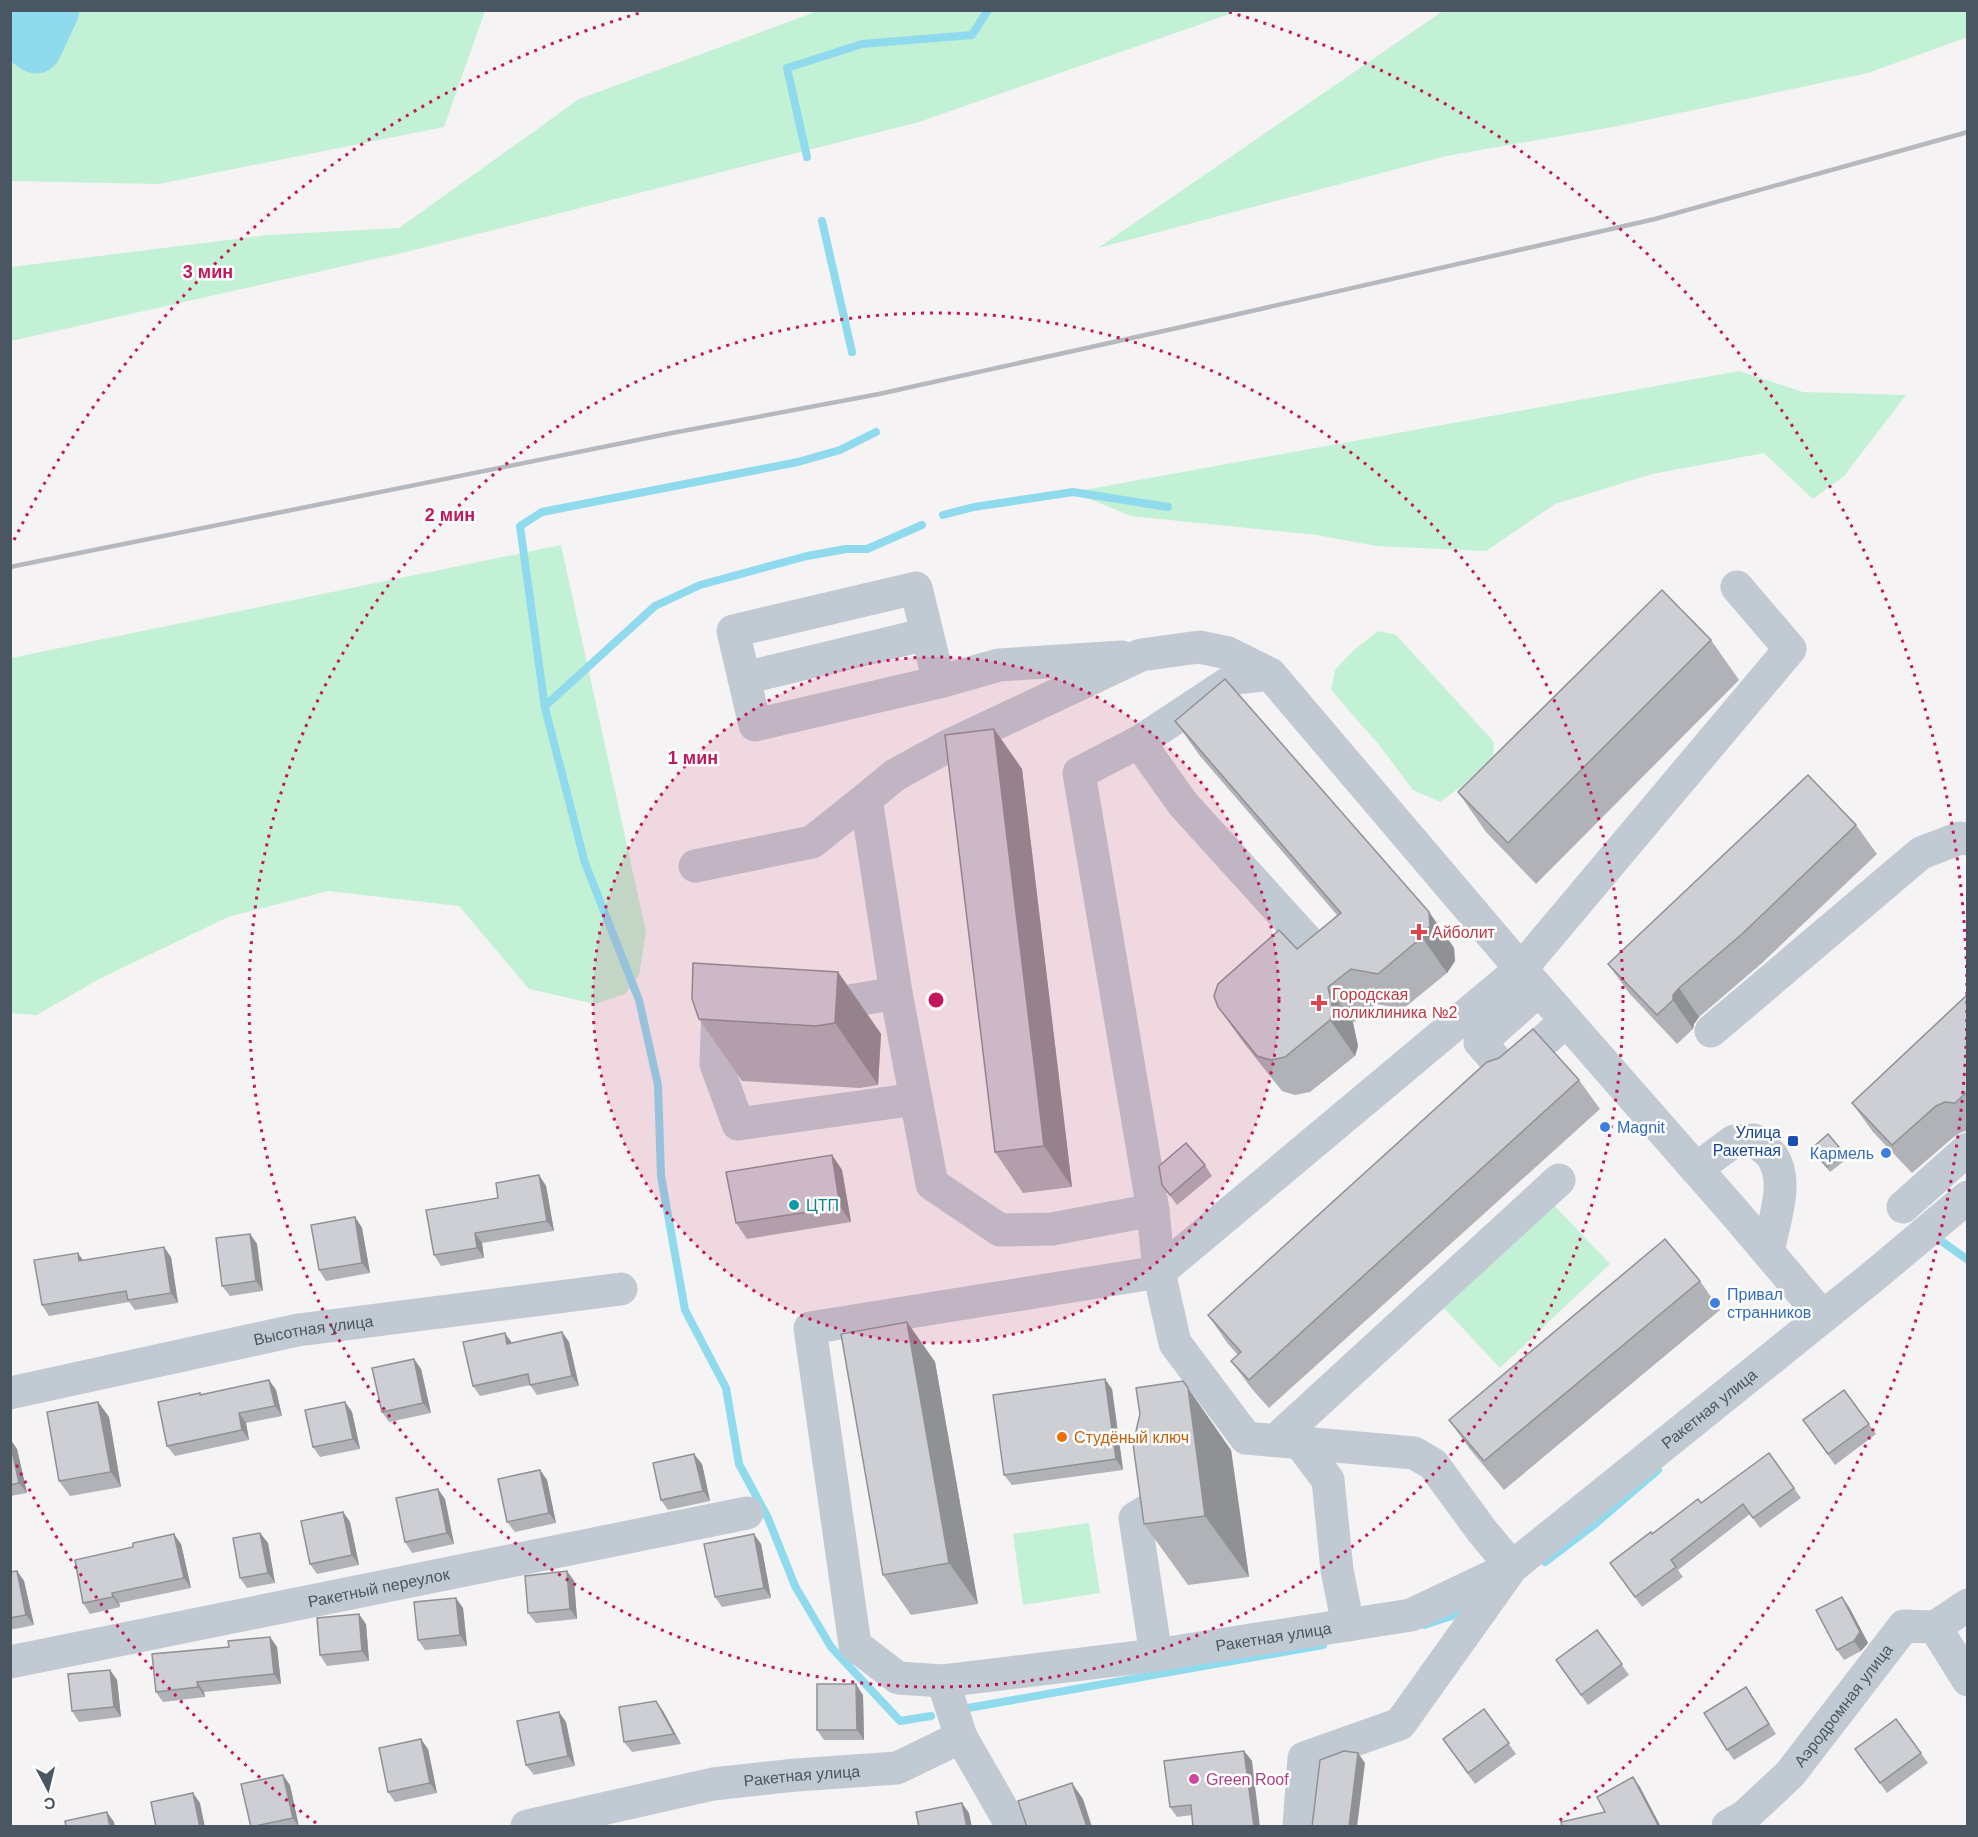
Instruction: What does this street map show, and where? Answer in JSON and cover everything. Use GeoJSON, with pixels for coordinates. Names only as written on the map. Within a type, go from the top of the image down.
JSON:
{"type":"FeatureCollection","features":[{"type":"Feature","properties":{"kind":"street"},"geometry":{"type":"LineString","coordinates":[[1566,1021],[1507,1073],[1480,1042],[1790,649],[1737,587]]}},
{"type":"Feature","properties":{"kind":"street"},"geometry":{"type":"LineString","coordinates":[[939,682],[916,588],[733,631],[755,725],[939,682],[999,665],[1141,655],[1199,647],[1228,653],[1270,674],[1822,1316]]}},
{"type":"Feature","properties":{"kind":"street"},"geometry":{"type":"LineString","coordinates":[[744,678],[927,634]]}},
{"type":"Feature","properties":{"kind":"street"},"geometry":{"type":"LineString","coordinates":[[695,867],[812,842],[895,775],[948,746],[1141,655]]}},
{"type":"Feature","properties":{"kind":"street"},"geometry":{"type":"LineString","coordinates":[[1270,674],[1236,678],[1139,742],[1079,773],[1153,1210],[1158,1272],[1175,1343],[1246,1438],[1414,1453],[1432,1464],[1512,1567],[1400,1724],[1304,1758],[1299,1827]]}},
{"type":"Feature","properties":{"kind":"street"},"geometry":{"type":"LineString","coordinates":[[1139,742],[1184,804],[1313,948]]}},
{"type":"Feature","properties":{"kind":"street"},"geometry":{"type":"LineString","coordinates":[[866,799],[896,993],[932,1184],[1000,1230],[1052,1230],[1153,1210]]}},
{"type":"Feature","properties":{"kind":"street"},"geometry":{"type":"LineString","coordinates":[[1711,1031],[1921,853],[1960,838],[1968,839]]}},
{"type":"Feature","properties":{"kind":"street"},"geometry":{"type":"LineString","coordinates":[[1158,1272],[1530,979]]}},
{"type":"Feature","properties":{"kind":"street"},"geometry":{"type":"LineString","coordinates":[[786,1003],[808,1008],[896,993]]}},
{"type":"Feature","properties":{"kind":"street"},"geometry":{"type":"LineString","coordinates":[[753,997],[718,1006],[716,1064],[738,1124],[916,1099]]}},
{"type":"Feature","properties":{"kind":"street"},"geometry":{"type":"LineString","coordinates":[[1696,1169],[1734,1141],[1754,1140],[1771,1155],[1779,1174],[1779,1196],[1768,1252]]}},
{"type":"Feature","properties":{"kind":"street"},"geometry":{"type":"LineString","coordinates":[[1903,1207],[1968,1149]]}},
{"type":"Feature","properties":{"kind":"street"},"geometry":{"type":"LineString","coordinates":[[1288,1442],[1559,1180]]}},
{"type":"Feature","properties":{"kind":"street","name":"Ракетная улица"},"geometry":{"type":"LineString","coordinates":[[1158,1272],[810,1328],[855,1645],[898,1678],[943,1682],[1156,1655],[1411,1615],[1512,1567],[1967,1198]]}},
{"type":"Feature","properties":{"kind":"street","name":"Высотная улица"},"geometry":{"type":"LineString","coordinates":[[10,1393],[298,1330],[621,1289]]}},
{"type":"Feature","properties":{"kind":"street"},"geometry":{"type":"LineString","coordinates":[[1176,1402],[1203,1381]]}},
{"type":"Feature","properties":{"kind":"street"},"geometry":{"type":"LineString","coordinates":[[1288,1442],[1328,1480],[1337,1569],[1348,1625]]}},
{"type":"Feature","properties":{"kind":"street"},"geometry":{"type":"LineString","coordinates":[[1156,1655],[1135,1518],[1158,1504],[1165,1478],[1160,1444]]}},
{"type":"Feature","properties":{"kind":"street","name":"Ракетный переулок"},"geometry":{"type":"LineString","coordinates":[[10,1662],[747,1513]]}},
{"type":"Feature","properties":{"kind":"street"},"geometry":{"type":"LineString","coordinates":[[1968,1605],[1935,1627],[1968,1680]]}},
{"type":"Feature","properties":{"kind":"street","name":"Аэродромная улица"},"geometry":{"type":"LineString","coordinates":[[1728,1827],[1745,1816],[1790,1774],[1904,1626],[1935,1627]]}},
{"type":"Feature","properties":{"kind":"street"},"geometry":{"type":"LineString","coordinates":[[943,1682],[961,1737],[1012,1827]]}},
{"type":"Feature","properties":{"kind":"street","name":"Ракетная улица"},"geometry":{"type":"LineString","coordinates":[[527,1827],[713,1784],[897,1768],[961,1737]]}},
{"type":"Feature","properties":{"kind":"green space"},"geometry":{"type":"Polygon","coordinates":[[[11,10],[485,11],[444,127],[159,184],[11,181],[11,10]]]}},
{"type":"Feature","properties":{"kind":"green space"},"geometry":{"type":"Polygon","coordinates":[[[818,11],[1233,11],[1230,14],[919,122],[406,252],[11,341],[11,267],[268,235],[399,228],[579,99],[818,11]]]}},
{"type":"Feature","properties":{"kind":"green space"},"geometry":{"type":"Polygon","coordinates":[[[1443,11],[1967,11],[1968,37],[1868,73],[1618,126],[1446,156],[1098,248],[1443,11]]]}},
{"type":"Feature","properties":{"kind":"green space"},"geometry":{"type":"Polygon","coordinates":[[[1739,371],[1803,392],[1906,395],[1844,476],[1813,499],[1764,453],[1652,474],[1555,504],[1486,551],[1376,546],[1317,535],[1131,516],[1073,492],[1739,371]]]}},
{"type":"Feature","properties":{"kind":"green space"},"geometry":{"type":"Polygon","coordinates":[[[561,545],[646,932],[639,975],[625,994],[595,1004],[529,989],[459,906],[328,891],[228,917],[99,979],[37,1015],[11,1013],[11,658],[561,545]]]}},
{"type":"Feature","properties":{"kind":"green space"},"geometry":{"type":"Polygon","coordinates":[[[1378,631],[1396,635],[1494,742],[1493,757],[1462,786],[1440,802],[1413,790],[1380,746],[1331,690],[1335,670],[1353,651],[1378,631]]]}},
{"type":"Feature","properties":{"kind":"green space"},"geometry":{"type":"Polygon","coordinates":[[[1553,1204],[1610,1264],[1500,1368],[1443,1307],[1553,1204]]]}},
{"type":"Feature","properties":{"kind":"green space"},"geometry":{"type":"Polygon","coordinates":[[[1089,1523],[1100,1593],[1023,1605],[1013,1534],[1089,1523]]]}},
{"type":"Feature","properties":{"kind":"building"},"geometry":{"type":"Polygon","coordinates":[[[1662,590],[1711,640],[1508,843],[1458,792],[1662,590]]]}},
{"type":"Feature","properties":{"kind":"building"},"geometry":{"type":"Polygon","coordinates":[[[1225,679],[1429,912],[1430,926],[1422,937],[1378,974],[1351,969],[1328,987],[1333,1010],[1330,1020],[1285,1057],[1271,1060],[1257,1056],[1218,1007],[1214,996],[1218,984],[1279,930],[1297,949],[1341,913],[1175,721],[1225,679]]]}},
{"type":"Feature","properties":{"kind":"building"},"geometry":{"type":"Polygon","coordinates":[[[994,729],[1044,1146],[995,1152],[945,735],[994,729]]]}},
{"type":"Feature","properties":{"kind":"building"},"geometry":{"type":"Polygon","coordinates":[[[1808,775],[1856,825],[1742,934],[1679,988],[1673,995],[1673,1000],[1657,1015],[1608,964],[1808,775]]]}},
{"type":"Feature","properties":{"kind":"building"},"geometry":{"type":"Polygon","coordinates":[[[693,963],[838,972],[835,1023],[816,1026],[699,1019],[692,999],[693,963]]]}},
{"type":"Feature","properties":{"kind":"building"},"geometry":{"type":"Polygon","coordinates":[[[1968,994],[1968,1091],[1955,1103],[1945,1102],[1936,1106],[1892,1145],[1852,1103],[1968,994]]]}},
{"type":"Feature","properties":{"kind":"building"},"geometry":{"type":"Polygon","coordinates":[[[1533,1029],[1579,1080],[1249,1380],[1231,1361],[1241,1352],[1208,1315],[1487,1062],[1499,1058],[1533,1029]]]}},
{"type":"Feature","properties":{"kind":"building"},"geometry":{"type":"Polygon","coordinates":[[[1828,1134],[1844,1153],[1827,1167],[1811,1149],[1828,1134]]]}},
{"type":"Feature","properties":{"kind":"building"},"geometry":{"type":"Polygon","coordinates":[[[1186,1143],[1205,1165],[1170,1195],[1162,1185],[1159,1166],[1186,1143]]]}},
{"type":"Feature","properties":{"kind":"building","name":"ЦТП"},"geometry":{"type":"Polygon","coordinates":[[[832,1155],[840,1207],[736,1223],[726,1172],[832,1155]]]}},
{"type":"Feature","properties":{"kind":"building"},"geometry":{"type":"Polygon","coordinates":[[[539,1175],[547,1221],[475,1233],[477,1248],[434,1255],[426,1210],[498,1198],[496,1183],[539,1175]]]}},
{"type":"Feature","properties":{"kind":"building"},"geometry":{"type":"Polygon","coordinates":[[[355,1217],[362,1263],[319,1270],[311,1225],[355,1217]]]}},
{"type":"Feature","properties":{"kind":"building"},"geometry":{"type":"Polygon","coordinates":[[[250,1234],[256,1281],[222,1286],[216,1238],[250,1234]]]}},
{"type":"Feature","properties":{"kind":"building"},"geometry":{"type":"Polygon","coordinates":[[[1665,1239],[1700,1281],[1484,1461],[1449,1420],[1665,1239]]]}},
{"type":"Feature","properties":{"kind":"building"},"geometry":{"type":"Polygon","coordinates":[[[164,1247],[171,1293],[128,1300],[126,1291],[42,1305],[34,1260],[78,1253],[79,1261],[164,1247]]]}},
{"type":"Feature","properties":{"kind":"building"},"geometry":{"type":"Polygon","coordinates":[[[907,1322],[949,1563],[883,1575],[841,1334],[907,1322]]]}},
{"type":"Feature","properties":{"kind":"building"},"geometry":{"type":"Polygon","coordinates":[[[562,1332],[572,1376],[530,1385],[528,1374],[473,1386],[463,1342],[505,1333],[507,1344],[562,1332]]]}},
{"type":"Feature","properties":{"kind":"building"},"geometry":{"type":"Polygon","coordinates":[[[414,1359],[423,1403],[382,1412],[372,1368],[414,1359]]]}},
{"type":"Feature","properties":{"kind":"building","name":"Студёный ключ"},"geometry":{"type":"Polygon","coordinates":[[[1105,1379],[1116,1459],[1004,1475],[993,1395],[1105,1379]]]}},
{"type":"Feature","properties":{"kind":"building"},"geometry":{"type":"Polygon","coordinates":[[[269,1380],[275,1406],[239,1413],[242,1430],[167,1446],[158,1402],[269,1380]]]}},
{"type":"Feature","properties":{"kind":"building"},"geometry":{"type":"Polygon","coordinates":[[[1183,1381],[1188,1388],[1205,1516],[1144,1524],[1133,1444],[1140,1414],[1136,1388],[1183,1381]]]}},
{"type":"Feature","properties":{"kind":"building"},"geometry":{"type":"Polygon","coordinates":[[[1844,1390],[1869,1424],[1828,1454],[1803,1420],[1844,1390]]]}},
{"type":"Feature","properties":{"kind":"building"},"geometry":{"type":"Polygon","coordinates":[[[98,1402],[111,1472],[59,1481],[47,1412],[98,1402]]]}},
{"type":"Feature","properties":{"kind":"building"},"geometry":{"type":"Polygon","coordinates":[[[345,1402],[353,1439],[313,1447],[305,1410],[345,1402]]]}},
{"type":"Feature","properties":{"kind":"building"},"geometry":{"type":"Polygon","coordinates":[[[10,1441],[19,1483],[10,1485],[10,1441]]]}},
{"type":"Feature","properties":{"kind":"building"},"geometry":{"type":"Polygon","coordinates":[[[1769,1453],[1794,1488],[1753,1518],[1743,1504],[1671,1560],[1676,1567],[1635,1597],[1610,1563],[1698,1499],[1701,1503],[1769,1453]]]}},
{"type":"Feature","properties":{"kind":"building"},"geometry":{"type":"Polygon","coordinates":[[[694,1454],[703,1491],[661,1500],[653,1463],[694,1454]]]}},
{"type":"Feature","properties":{"kind":"building"},"geometry":{"type":"Polygon","coordinates":[[[540,1470],[549,1513],[507,1522],[498,1479],[540,1470]]]}},
{"type":"Feature","properties":{"kind":"building"},"geometry":{"type":"Polygon","coordinates":[[[438,1489],[447,1533],[405,1542],[396,1498],[438,1489]]]}},
{"type":"Feature","properties":{"kind":"building"},"geometry":{"type":"Polygon","coordinates":[[[343,1512],[352,1555],[310,1564],[301,1521],[343,1512]]]}},
{"type":"Feature","properties":{"kind":"building"},"geometry":{"type":"Polygon","coordinates":[[[260,1533],[268,1573],[240,1578],[233,1538],[260,1533]]]}},
{"type":"Feature","properties":{"kind":"building"},"geometry":{"type":"Polygon","coordinates":[[[174,1534],[184,1578],[112,1593],[113,1597],[83,1603],[75,1560],[133,1547],[133,1543],[174,1534]]]}},
{"type":"Feature","properties":{"kind":"building"},"geometry":{"type":"Polygon","coordinates":[[[754,1534],[764,1588],[715,1597],[704,1544],[754,1534]]]}},
{"type":"Feature","properties":{"kind":"building"},"geometry":{"type":"Polygon","coordinates":[[[17,1571],[26,1615],[10,1618],[10,1572],[17,1571]]]}},
{"type":"Feature","properties":{"kind":"building"},"geometry":{"type":"Polygon","coordinates":[[[567,1571],[570,1609],[528,1613],[525,1576],[567,1571]]]}},
{"type":"Feature","properties":{"kind":"building"},"geometry":{"type":"Polygon","coordinates":[[[1842,1597],[1860,1632],[1854,1641],[1837,1650],[1816,1610],[1842,1597]]]}},
{"type":"Feature","properties":{"kind":"building"},"geometry":{"type":"Polygon","coordinates":[[[456,1598],[460,1635],[418,1640],[414,1602],[456,1598]]]}},
{"type":"Feature","properties":{"kind":"building"},"geometry":{"type":"Polygon","coordinates":[[[359,1614],[362,1651],[320,1655],[317,1618],[359,1614]]]}},
{"type":"Feature","properties":{"kind":"building"},"geometry":{"type":"Polygon","coordinates":[[[1597,1630],[1622,1664],[1581,1695],[1556,1660],[1597,1630]]]}},
{"type":"Feature","properties":{"kind":"building"},"geometry":{"type":"Polygon","coordinates":[[[270,1637],[274,1674],[197,1682],[198,1687],[156,1692],[152,1654],[229,1647],[228,1641],[270,1637]]]}},
{"type":"Feature","properties":{"kind":"building"},"geometry":{"type":"Polygon","coordinates":[[[110,1670],[114,1707],[72,1711],[68,1674],[110,1670]]]}},
{"type":"Feature","properties":{"kind":"building"},"geometry":{"type":"Polygon","coordinates":[[[817,1684],[856,1684],[857,1730],[817,1730],[817,1684]]]}},
{"type":"Feature","properties":{"kind":"building"},"geometry":{"type":"Polygon","coordinates":[[[1746,1687],[1769,1724],[1727,1750],[1704,1713],[1746,1687]]]}},
{"type":"Feature","properties":{"kind":"building"},"geometry":{"type":"Polygon","coordinates":[[[656,1701],[674,1734],[624,1742],[619,1707],[656,1701]]]}},
{"type":"Feature","properties":{"kind":"building"},"geometry":{"type":"Polygon","coordinates":[[[1484,1709],[1509,1743],[1468,1773],[1443,1739],[1484,1709]]]}},
{"type":"Feature","properties":{"kind":"building"},"geometry":{"type":"Polygon","coordinates":[[[559,1712],[568,1756],[526,1765],[517,1721],[559,1712]]]}},
{"type":"Feature","properties":{"kind":"building"},"geometry":{"type":"Polygon","coordinates":[[[1896,1719],[1921,1753],[1880,1783],[1855,1749],[1896,1719]]]}},
{"type":"Feature","properties":{"kind":"building"},"geometry":{"type":"Polygon","coordinates":[[[421,1739],[430,1783],[388,1792],[379,1748],[421,1739]]]}},
{"type":"Feature","properties":{"kind":"building"},"geometry":{"type":"Polygon","coordinates":[[[1244,1751],[1254,1827],[1193,1827],[1191,1805],[1170,1807],[1164,1761],[1244,1751]]]}},
{"type":"Feature","properties":{"kind":"building"},"geometry":{"type":"Polygon","coordinates":[[[1344,1751],[1358,1753],[1349,1827],[1312,1827],[1320,1760],[1344,1751]]]}},
{"type":"Feature","properties":{"kind":"building"},"geometry":{"type":"Polygon","coordinates":[[[283,1775],[293,1818],[251,1827],[241,1784],[283,1775]]]}},
{"type":"Feature","properties":{"kind":"building"},"geometry":{"type":"Polygon","coordinates":[[[1633,1777],[1659,1827],[1562,1827],[1561,1822],[1605,1812],[1597,1797],[1633,1777]]]}},
{"type":"Feature","properties":{"kind":"building"},"geometry":{"type":"Polygon","coordinates":[[[1072,1783],[1087,1827],[1027,1827],[1018,1801],[1072,1783]]]}},
{"type":"Feature","properties":{"kind":"building"},"geometry":{"type":"Polygon","coordinates":[[[193,1793],[200,1827],[156,1827],[151,1802],[193,1793]]]}},
{"type":"Feature","properties":{"kind":"building"},"geometry":{"type":"Polygon","coordinates":[[[962,1803],[967,1827],[919,1827],[916,1812],[962,1803]]]}},
{"type":"Feature","properties":{"kind":"building"},"geometry":{"type":"Polygon","coordinates":[[[107,1812],[110,1827],[66,1827],[65,1821],[107,1812]]]}},
{"type":"Feature","properties":{"kind":"waterway"},"geometry":{"type":"LineString","coordinates":[[10,30],[36,48],[54,10]]}},
{"type":"Feature","properties":{"kind":"waterway"},"geometry":{"type":"LineString","coordinates":[[807,157],[787,68],[862,44],[972,35],[988,10]]}},
{"type":"Feature","properties":{"kind":"waterway"},"geometry":{"type":"LineString","coordinates":[[822,221],[852,352]]}},
{"type":"Feature","properties":{"kind":"waterway"},"geometry":{"type":"LineString","coordinates":[[876,432],[840,450],[798,462],[542,512],[520,526],[545,708],[585,863],[639,1000],[658,1085],[661,1176],[685,1310],[726,1388],[739,1464],[768,1518],[795,1586],[831,1647],[900,1721],[931,1716]]}},
{"type":"Feature","properties":{"kind":"waterway"},"geometry":{"type":"LineString","coordinates":[[943,515],[974,507],[1073,492],[1168,507]]}},
{"type":"Feature","properties":{"kind":"waterway"},"geometry":{"type":"LineString","coordinates":[[545,706],[655,606],[700,585],[807,556],[846,549],[867,549],[922,525]]}},
{"type":"Feature","properties":{"kind":"waterway"},"geometry":{"type":"LineString","coordinates":[[1937,1238],[1968,1260]]}},
{"type":"Feature","properties":{"kind":"waterway"},"geometry":{"type":"LineString","coordinates":[[1545,1562],[1595,1524],[1658,1470]]}},
{"type":"Feature","properties":{"kind":"waterway"},"geometry":{"type":"LineString","coordinates":[[1424,1625],[1461,1613]]}},
{"type":"Feature","properties":{"kind":"waterway"},"geometry":{"type":"LineString","coordinates":[[968,1708],[1323,1645]]}},
{"type":"Feature","properties":{"kind":"railway"},"geometry":{"type":"LineString","coordinates":[[10,567],[672,433],[879,394],[1177,328],[1655,219],[1968,132]]}},
{"type":"Feature","properties":{"kind":"place","name":"Айболит"},"geometry":{"type":"Point","coordinates":[1419,932]}},
{"type":"Feature","properties":{"kind":"place","name":"Городская поликлиника №2"},"geometry":{"type":"Point","coordinates":[1319,1003]}},
{"type":"Feature","properties":{"kind":"place","name":"Magnit"},"geometry":{"type":"Point","coordinates":[1605,1127]}},
{"type":"Feature","properties":{"kind":"place","name":"Улица Ракетная"},"geometry":{"type":"Point","coordinates":[1793,1141]}},
{"type":"Feature","properties":{"kind":"place","name":"Кармель"},"geometry":{"type":"Point","coordinates":[1886,1153]}},
{"type":"Feature","properties":{"kind":"place","name":"ЦТП"},"geometry":{"type":"Point","coordinates":[794,1205]}},
{"type":"Feature","properties":{"kind":"place","name":"Привал странников"},"geometry":{"type":"Point","coordinates":[1715,1303]}},
{"type":"Feature","properties":{"kind":"place","name":"Студёный ключ"},"geometry":{"type":"Point","coordinates":[1062,1437]}},
{"type":"Feature","properties":{"kind":"place","name":"Green Roof"},"geometry":{"type":"Point","coordinates":[1194,1779]}}]}
